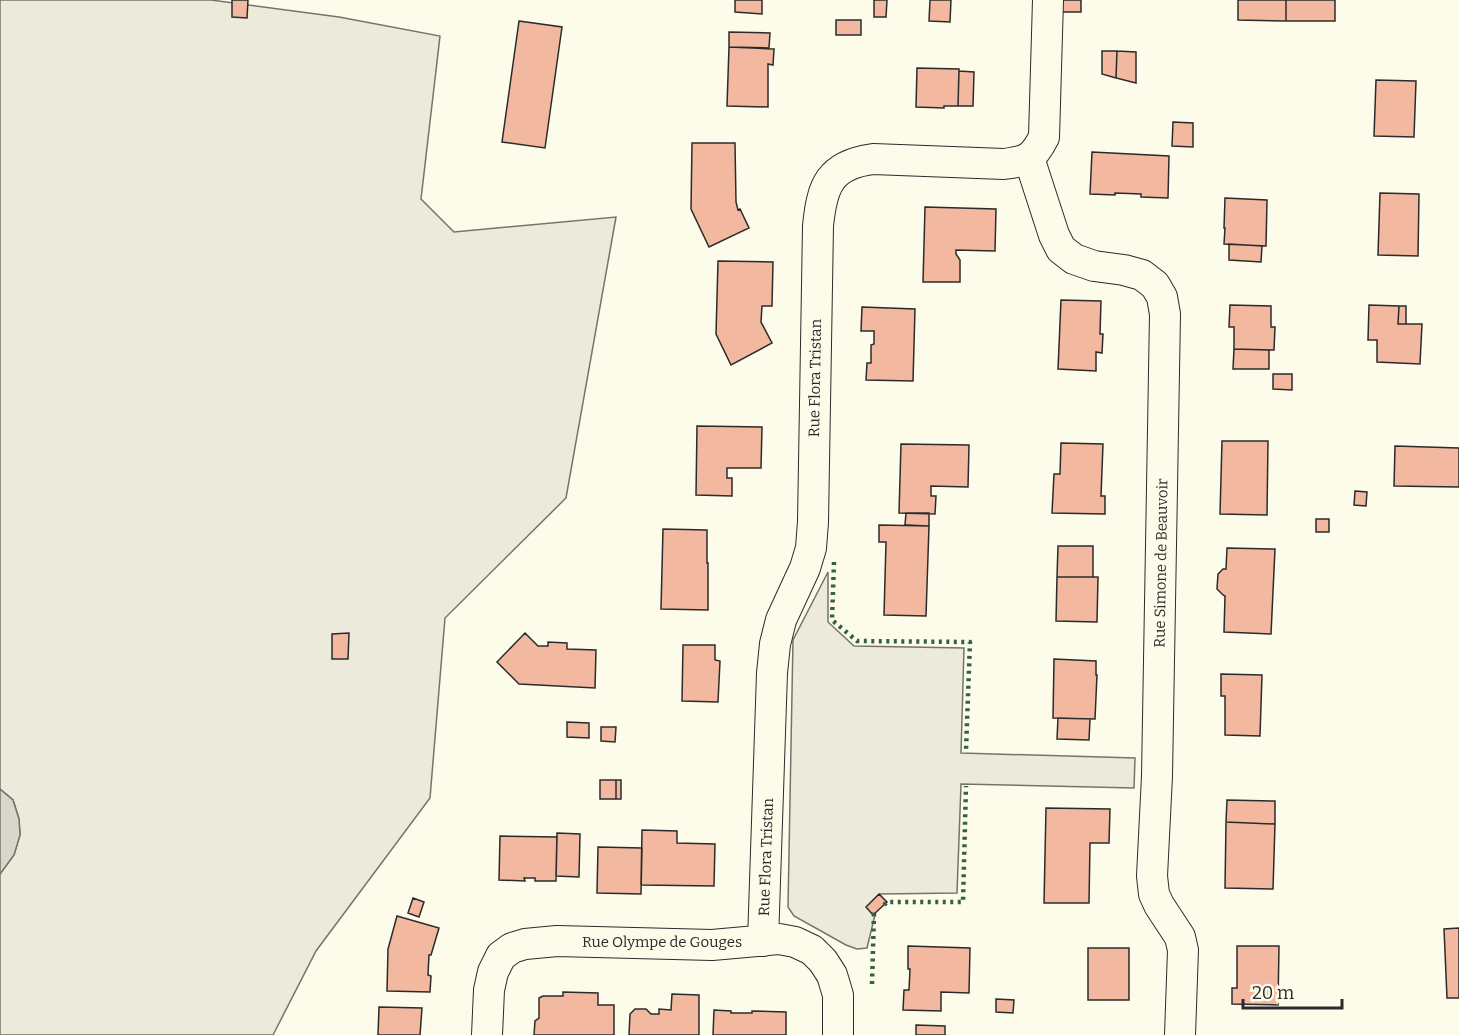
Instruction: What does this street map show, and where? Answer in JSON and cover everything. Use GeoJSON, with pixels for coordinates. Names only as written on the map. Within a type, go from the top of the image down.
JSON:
{"type":"FeatureCollection","features":[{"type":"Feature","properties":{"kind":"street"},"geometry":{"type":"LineString","coordinates":[[1029,158],[1037,150],[1044,137],[1048,0]]}},
{"type":"Feature","properties":{"kind":"street","name":"Rue Flora Tristan"},"geometry":{"type":"LineString","coordinates":[[763,941],[772,673],[775,644],[781,620],[805,568],[812,540],[818,226],[820,205],[825,189],[834,174],[858,161],[873,159],[1004,164],[1029,158]]}},
{"type":"Feature","properties":{"kind":"street","name":"Rue Simone de Beauvoir"},"geometry":{"type":"LineString","coordinates":[[1029,158],[1054,235],[1061,249],[1074,259],[1094,266],[1142,275],[1155,285],[1162,297],[1165,314],[1157,764],[1152,876],[1154,894],[1180,937],[1183,950],[1180,1035]]}},
{"type":"Feature","properties":{"kind":"street","name":"Rue Olympe de Gouges"},"geometry":{"type":"LineString","coordinates":[[487,1035],[489,990],[493,972],[501,956],[512,948],[525,944],[557,941],[712,945],[779,939],[795,942],[812,950],[824,961],[832,975],[838,995],[838,1035]]}},
{"type":"Feature","properties":{"kind":"shaded area"},"geometry":{"type":"Polygon","coordinates":[[[0,0],[211,0],[339,17],[440,36],[421,199],[454,232],[616,217],[566,498],[445,618],[430,798],[316,951],[273,1035],[0,1035],[0,874],[14,855],[20,835],[19,819],[13,800],[0,789],[0,0]]]}},
{"type":"Feature","properties":{"kind":"shaded area"},"geometry":{"type":"Polygon","coordinates":[[[828,572],[828,622],[854,646],[964,648],[961,753],[1135,758],[1134,788],[961,784],[957,893],[880,894],[867,948],[857,949],[794,916],[788,907],[793,640],[828,572]]]}},
{"type":"Feature","properties":{"kind":"shaded area"},"geometry":{"type":"Polygon","coordinates":[[[0,789],[13,800],[19,819],[20,835],[14,855],[0,874],[0,789]]]}},
{"type":"Feature","properties":{"kind":"building"},"geometry":{"type":"Polygon","coordinates":[[[232,0],[248,0],[247,18],[232,17],[232,0]]]}},
{"type":"Feature","properties":{"kind":"building"},"geometry":{"type":"Polygon","coordinates":[[[735,0],[762,0],[762,14],[735,12],[735,0]]]}},
{"type":"Feature","properties":{"kind":"building"},"geometry":{"type":"Polygon","coordinates":[[[874,0],[887,0],[886,17],[874,17],[874,0]]]}},
{"type":"Feature","properties":{"kind":"building"},"geometry":{"type":"Polygon","coordinates":[[[930,0],[951,0],[950,22],[929,21],[930,0]]]}},
{"type":"Feature","properties":{"kind":"building"},"geometry":{"type":"Polygon","coordinates":[[[1062,0],[1081,0],[1081,12],[1062,12],[1062,0]]]}},
{"type":"Feature","properties":{"kind":"building"},"geometry":{"type":"Polygon","coordinates":[[[1238,0],[1286,0],[1286,21],[1238,20],[1238,0]]]}},
{"type":"Feature","properties":{"kind":"building"},"geometry":{"type":"Polygon","coordinates":[[[1286,0],[1335,0],[1335,21],[1286,21],[1286,0]]]}},
{"type":"Feature","properties":{"kind":"building"},"geometry":{"type":"Polygon","coordinates":[[[836,20],[861,20],[861,35],[836,35],[836,20]]]}},
{"type":"Feature","properties":{"kind":"building"},"geometry":{"type":"Polygon","coordinates":[[[519,21],[562,27],[545,148],[502,142],[519,21]]]}},
{"type":"Feature","properties":{"kind":"building"},"geometry":{"type":"Polygon","coordinates":[[[729,32],[770,33],[769,48],[729,47],[729,32]]]}},
{"type":"Feature","properties":{"kind":"building"},"geometry":{"type":"Polygon","coordinates":[[[729,47],[774,49],[773,65],[768,64],[768,107],[727,106],[729,47]]]}},
{"type":"Feature","properties":{"kind":"building"},"geometry":{"type":"Polygon","coordinates":[[[1102,51],[1117,51],[1116,78],[1102,74],[1102,51]]]}},
{"type":"Feature","properties":{"kind":"building"},"geometry":{"type":"Polygon","coordinates":[[[1117,51],[1136,52],[1136,83],[1116,78],[1117,51]]]}},
{"type":"Feature","properties":{"kind":"building"},"geometry":{"type":"Polygon","coordinates":[[[917,68],[959,69],[958,106],[916,107],[917,68]]]}},
{"type":"Feature","properties":{"kind":"building"},"geometry":{"type":"Polygon","coordinates":[[[959,71],[974,72],[973,106],[958,106],[959,71]]]}},
{"type":"Feature","properties":{"kind":"building"},"geometry":{"type":"Polygon","coordinates":[[[1376,80],[1416,81],[1414,137],[1374,136],[1376,80]]]}},
{"type":"Feature","properties":{"kind":"building"},"geometry":{"type":"Polygon","coordinates":[[[1173,122],[1193,123],[1193,147],[1172,146],[1173,122]]]}},
{"type":"Feature","properties":{"kind":"building"},"geometry":{"type":"Polygon","coordinates":[[[692,143],[735,143],[736,202],[749,228],[709,247],[691,209],[692,143]]]}},
{"type":"Feature","properties":{"kind":"building"},"geometry":{"type":"Polygon","coordinates":[[[1092,152],[1169,156],[1168,198],[1141,197],[1141,194],[1090,194],[1092,152]]]}},
{"type":"Feature","properties":{"kind":"building"},"geometry":{"type":"Polygon","coordinates":[[[1380,193],[1419,194],[1418,256],[1378,255],[1380,193]]]}},
{"type":"Feature","properties":{"kind":"building"},"geometry":{"type":"Polygon","coordinates":[[[1225,198],[1267,200],[1266,246],[1224,244],[1225,198]]]}},
{"type":"Feature","properties":{"kind":"building"},"geometry":{"type":"Polygon","coordinates":[[[925,207],[996,209],[995,251],[956,250],[960,260],[960,282],[923,282],[925,207]]]}},
{"type":"Feature","properties":{"kind":"building"},"geometry":{"type":"Polygon","coordinates":[[[1229,244],[1262,246],[1261,262],[1229,260],[1229,244]]]}},
{"type":"Feature","properties":{"kind":"building"},"geometry":{"type":"Polygon","coordinates":[[[718,261],[773,262],[772,306],[762,306],[761,322],[772,343],[731,365],[716,334],[718,261]]]}},
{"type":"Feature","properties":{"kind":"building"},"geometry":{"type":"Polygon","coordinates":[[[1061,300],[1101,301],[1102,353],[1096,352],[1096,371],[1058,369],[1061,300]]]}},
{"type":"Feature","properties":{"kind":"building"},"geometry":{"type":"Polygon","coordinates":[[[1230,305],[1271,306],[1271,327],[1275,327],[1274,350],[1234,349],[1234,327],[1229,327],[1230,305]]]}},
{"type":"Feature","properties":{"kind":"building"},"geometry":{"type":"Polygon","coordinates":[[[1369,305],[1399,306],[1398,324],[1422,324],[1420,364],[1377,362],[1377,340],[1368,340],[1369,305]]]}},
{"type":"Feature","properties":{"kind":"building"},"geometry":{"type":"Polygon","coordinates":[[[1399,306],[1406,306],[1406,324],[1398,324],[1399,306]]]}},
{"type":"Feature","properties":{"kind":"building"},"geometry":{"type":"Polygon","coordinates":[[[862,307],[915,309],[913,381],[866,380],[867,363],[871,363],[874,331],[861,331],[862,307]]]}},
{"type":"Feature","properties":{"kind":"building"},"geometry":{"type":"Polygon","coordinates":[[[1234,349],[1269,350],[1269,369],[1233,369],[1234,349]]]}},
{"type":"Feature","properties":{"kind":"building"},"geometry":{"type":"Polygon","coordinates":[[[1273,374],[1292,374],[1292,390],[1273,389],[1273,374]]]}},
{"type":"Feature","properties":{"kind":"building"},"geometry":{"type":"Polygon","coordinates":[[[697,426],[762,427],[761,468],[727,468],[727,478],[732,478],[732,496],[696,495],[697,426]]]}},
{"type":"Feature","properties":{"kind":"building"},"geometry":{"type":"Polygon","coordinates":[[[1222,441],[1268,441],[1267,515],[1220,514],[1222,441]]]}},
{"type":"Feature","properties":{"kind":"building"},"geometry":{"type":"Polygon","coordinates":[[[1061,443],[1103,444],[1101,496],[1105,496],[1105,514],[1052,513],[1054,474],[1060,474],[1061,443]]]}},
{"type":"Feature","properties":{"kind":"building"},"geometry":{"type":"Polygon","coordinates":[[[901,444],[969,445],[968,487],[931,486],[931,496],[936,496],[935,514],[899,513],[901,444]]]}},
{"type":"Feature","properties":{"kind":"building"},"geometry":{"type":"Polygon","coordinates":[[[1395,446],[1459,448],[1459,487],[1394,486],[1395,446]]]}},
{"type":"Feature","properties":{"kind":"building"},"geometry":{"type":"Polygon","coordinates":[[[1355,491],[1367,492],[1366,506],[1354,505],[1355,491]]]}},
{"type":"Feature","properties":{"kind":"building"},"geometry":{"type":"Polygon","coordinates":[[[906,513],[929,513],[929,526],[905,525],[906,513]]]}},
{"type":"Feature","properties":{"kind":"building"},"geometry":{"type":"Polygon","coordinates":[[[1316,519],[1329,519],[1329,532],[1316,532],[1316,519]]]}},
{"type":"Feature","properties":{"kind":"building"},"geometry":{"type":"Polygon","coordinates":[[[879,525],[929,526],[926,616],[884,615],[886,542],[879,542],[879,525]]]}},
{"type":"Feature","properties":{"kind":"building"},"geometry":{"type":"Polygon","coordinates":[[[663,529],[707,530],[708,610],[661,609],[663,529]]]}},
{"type":"Feature","properties":{"kind":"building"},"geometry":{"type":"Polygon","coordinates":[[[1058,546],[1093,546],[1093,577],[1057,577],[1058,546]]]}},
{"type":"Feature","properties":{"kind":"building"},"geometry":{"type":"Polygon","coordinates":[[[1227,548],[1275,549],[1271,634],[1224,632],[1225,596],[1217,589],[1218,574],[1226,569],[1227,548]]]}},
{"type":"Feature","properties":{"kind":"building"},"geometry":{"type":"Polygon","coordinates":[[[1057,577],[1098,577],[1097,622],[1056,621],[1057,577]]]}},
{"type":"Feature","properties":{"kind":"building"},"geometry":{"type":"Polygon","coordinates":[[[349,633],[348,659],[332,659],[332,634],[349,633]]]}},
{"type":"Feature","properties":{"kind":"building"},"geometry":{"type":"Polygon","coordinates":[[[525,633],[538,646],[548,646],[548,642],[567,643],[567,649],[596,650],[595,688],[519,684],[497,662],[525,633]]]}},
{"type":"Feature","properties":{"kind":"building"},"geometry":{"type":"Polygon","coordinates":[[[683,645],[715,645],[715,660],[720,661],[718,702],[682,701],[683,645]]]}},
{"type":"Feature","properties":{"kind":"building"},"geometry":{"type":"Polygon","coordinates":[[[1054,659],[1096,661],[1095,719],[1053,718],[1054,659]]]}},
{"type":"Feature","properties":{"kind":"building"},"geometry":{"type":"Polygon","coordinates":[[[1221,674],[1262,675],[1260,736],[1225,735],[1225,696],[1221,696],[1221,674]]]}},
{"type":"Feature","properties":{"kind":"building"},"geometry":{"type":"Polygon","coordinates":[[[1058,718],[1090,719],[1089,740],[1057,739],[1058,718]]]}},
{"type":"Feature","properties":{"kind":"building"},"geometry":{"type":"Polygon","coordinates":[[[567,722],[589,723],[589,738],[567,737],[567,722]]]}},
{"type":"Feature","properties":{"kind":"building"},"geometry":{"type":"Polygon","coordinates":[[[601,727],[616,727],[615,742],[601,741],[601,727]]]}},
{"type":"Feature","properties":{"kind":"building"},"geometry":{"type":"Polygon","coordinates":[[[600,780],[616,780],[616,799],[600,799],[600,780]]]}},
{"type":"Feature","properties":{"kind":"building"},"geometry":{"type":"Polygon","coordinates":[[[616,780],[621,780],[621,799],[616,799],[616,780]]]}},
{"type":"Feature","properties":{"kind":"building"},"geometry":{"type":"Polygon","coordinates":[[[1227,800],[1275,801],[1275,824],[1226,822],[1227,800]]]}},
{"type":"Feature","properties":{"kind":"building"},"geometry":{"type":"Polygon","coordinates":[[[1046,808],[1110,809],[1109,843],[1090,843],[1089,903],[1044,903],[1046,808]]]}},
{"type":"Feature","properties":{"kind":"building"},"geometry":{"type":"Polygon","coordinates":[[[1226,822],[1275,824],[1273,889],[1225,888],[1226,822]]]}},
{"type":"Feature","properties":{"kind":"building"},"geometry":{"type":"Polygon","coordinates":[[[642,830],[677,831],[677,843],[715,844],[714,886],[641,885],[642,830]]]}},
{"type":"Feature","properties":{"kind":"building"},"geometry":{"type":"Polygon","coordinates":[[[557,833],[580,834],[579,877],[556,876],[557,833]]]}},
{"type":"Feature","properties":{"kind":"building"},"geometry":{"type":"Polygon","coordinates":[[[500,836],[557,837],[556,881],[535,881],[535,878],[524,878],[525,881],[499,880],[500,836]]]}},
{"type":"Feature","properties":{"kind":"building"},"geometry":{"type":"Polygon","coordinates":[[[598,847],[642,848],[641,894],[597,893],[598,847]]]}},
{"type":"Feature","properties":{"kind":"building"},"geometry":{"type":"Polygon","coordinates":[[[879,894],[887,902],[873,915],[866,907],[879,894]]]}},
{"type":"Feature","properties":{"kind":"building"},"geometry":{"type":"Polygon","coordinates":[[[413,898],[424,902],[419,917],[408,913],[413,898]]]}},
{"type":"Feature","properties":{"kind":"building"},"geometry":{"type":"Polygon","coordinates":[[[397,916],[439,928],[431,955],[429,955],[430,992],[387,991],[388,949],[397,916]]]}},
{"type":"Feature","properties":{"kind":"building"},"geometry":{"type":"Polygon","coordinates":[[[1459,928],[1459,998],[1447,998],[1444,929],[1459,928]]]}},
{"type":"Feature","properties":{"kind":"building"},"geometry":{"type":"Polygon","coordinates":[[[908,946],[970,948],[969,993],[941,992],[941,1011],[903,1010],[904,990],[909,990],[908,946]]]}},
{"type":"Feature","properties":{"kind":"building"},"geometry":{"type":"Polygon","coordinates":[[[1237,946],[1279,946],[1278,1005],[1232,1004],[1232,988],[1237,988],[1237,946]]]}},
{"type":"Feature","properties":{"kind":"building"},"geometry":{"type":"Polygon","coordinates":[[[1088,948],[1129,948],[1129,1000],[1088,1000],[1088,948]]]}},
{"type":"Feature","properties":{"kind":"building"},"geometry":{"type":"Polygon","coordinates":[[[563,992],[598,993],[598,1005],[614,1005],[614,1035],[534,1035],[535,1021],[539,1018],[539,998],[563,996],[563,992]]]}},
{"type":"Feature","properties":{"kind":"building"},"geometry":{"type":"Polygon","coordinates":[[[672,994],[699,995],[699,1035],[629,1035],[630,1014],[635,1009],[646,1009],[651,1014],[659,1014],[659,1009],[671,1010],[672,994]]]}},
{"type":"Feature","properties":{"kind":"building"},"geometry":{"type":"Polygon","coordinates":[[[996,999],[1014,1000],[1013,1013],[996,1012],[996,999]]]}},
{"type":"Feature","properties":{"kind":"building"},"geometry":{"type":"Polygon","coordinates":[[[379,1007],[422,1008],[420,1035],[378,1035],[379,1007]]]}},
{"type":"Feature","properties":{"kind":"building"},"geometry":{"type":"Polygon","coordinates":[[[714,1010],[731,1011],[731,1013],[786,1012],[786,1035],[713,1035],[714,1010]]]}},
{"type":"Feature","properties":{"kind":"building"},"geometry":{"type":"Polygon","coordinates":[[[916,1025],[945,1026],[945,1035],[916,1035],[916,1025]]]}},
{"type":"Feature","properties":{"kind":"hedge"},"geometry":{"type":"LineString","coordinates":[[834,562],[832,620],[857,641],[970,642],[966,750]]}},
{"type":"Feature","properties":{"kind":"hedge"},"geometry":{"type":"LineString","coordinates":[[884,905],[887,902],[963,902],[966,786]]}},
{"type":"Feature","properties":{"kind":"hedge"},"geometry":{"type":"LineString","coordinates":[[872,984],[874,914],[878,911]]}}]}
